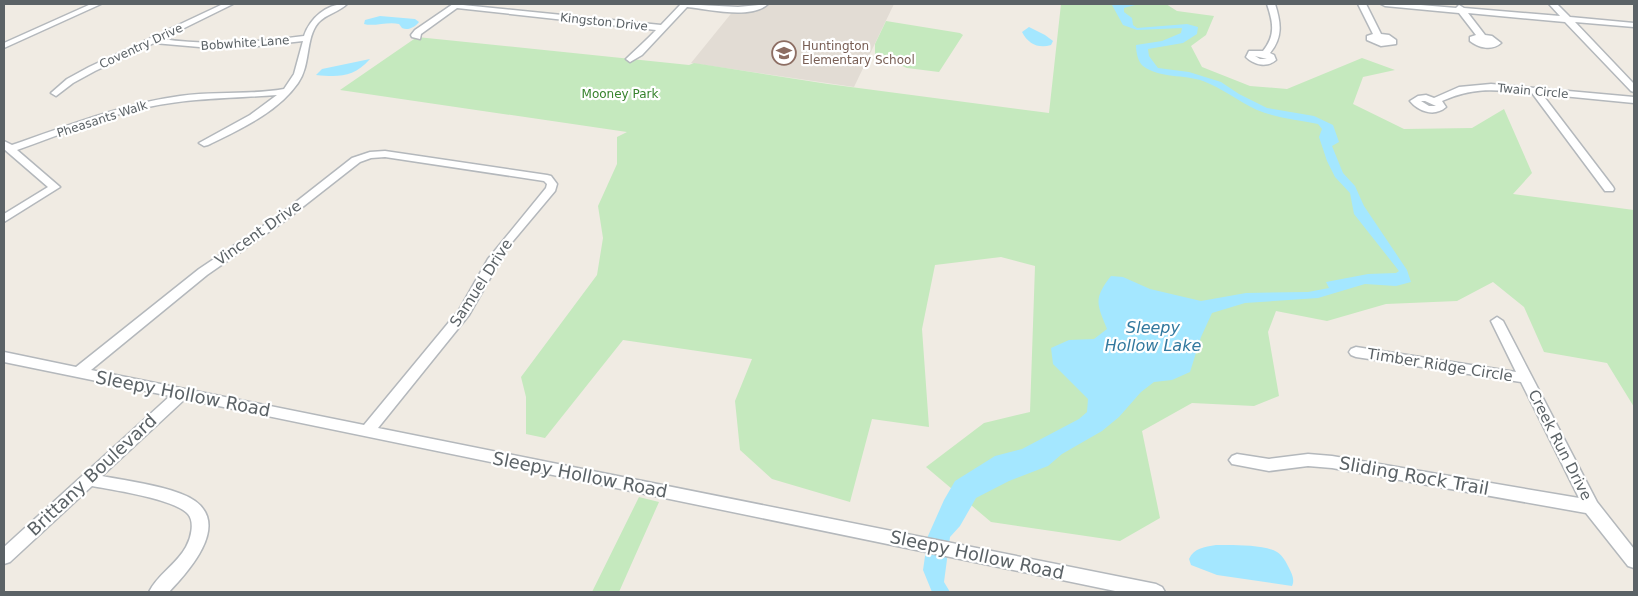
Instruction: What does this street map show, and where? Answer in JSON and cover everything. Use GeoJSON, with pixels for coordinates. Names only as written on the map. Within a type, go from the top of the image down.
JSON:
{"type":"FeatureCollection","features":[{"type":"Feature","properties":{"kind":"street"},"geometry":{"type":"LineString","coordinates":[[4,46],[97,4]]}},
{"type":"Feature","properties":{"kind":"street","name":"Coventry Drive"},"geometry":{"type":"LineString","coordinates":[[56,92],[85,72],[229,4]]}},
{"type":"Feature","properties":{"kind":"street"},"geometry":{"type":"LineString","coordinates":[[204,143],[236,126],[285,92],[299,72],[315,21],[343,4]]}},
{"type":"Feature","properties":{"kind":"street"},"geometry":{"type":"LineString","coordinates":[[630,59],[640,53],[685,4],[739,9],[761,6]]}},
{"type":"Feature","properties":{"kind":"street"},"geometry":{"type":"LineString","coordinates":[[1265,54],[1273,45],[1278,33],[1271,4]]}},
{"type":"Feature","properties":{"kind":"street"},"geometry":{"type":"LineString","coordinates":[[1362,4],[1378,36]]}},
{"type":"Feature","properties":{"kind":"street"},"geometry":{"type":"LineString","coordinates":[[1385,4],[1459,7],[1568,20],[1634,25]]}},
{"type":"Feature","properties":{"kind":"street"},"geometry":{"type":"LineString","coordinates":[[1553,4],[1634,89]]}},
{"type":"Feature","properties":{"kind":"street"},"geometry":{"type":"LineString","coordinates":[[416,37],[417,33],[456,5]]}},
{"type":"Feature","properties":{"kind":"street","name":"Kingston Drive"},"geometry":{"type":"LineString","coordinates":[[456,5],[663,28]]}},
{"type":"Feature","properties":{"kind":"street"},"geometry":{"type":"LineString","coordinates":[[1459,7],[1482,37]]}},
{"type":"Feature","properties":{"kind":"street","name":"Bobwhite Lane"},"geometry":{"type":"LineString","coordinates":[[152,40],[191,46],[223,47],[309,38]]}},
{"type":"Feature","properties":{"kind":"street","name":"Twain Circle"},"geometry":{"type":"LineString","coordinates":[[1434,100],[1451,92],[1477,88],[1534,90],[1634,100]]}},
{"type":"Feature","properties":{"kind":"street"},"geometry":{"type":"LineString","coordinates":[[1534,90],[1610,189]]}},
{"type":"Feature","properties":{"kind":"street","name":"Pheasants Walk"},"geometry":{"type":"LineString","coordinates":[[7,147],[146,104],[177,99],[285,92]]}},
{"type":"Feature","properties":{"kind":"street"},"geometry":{"type":"LineString","coordinates":[[4,218],[56,187],[7,147]]}},
{"type":"Feature","properties":{"kind":"street","name":"Vincent Drive"},"geometry":{"type":"LineString","coordinates":[[78,373],[203,272],[282,218],[356,160],[370,155],[385,154],[460,164]]}},
{"type":"Feature","properties":{"kind":"street","name":"Samuel Drive"},"geometry":{"type":"LineString","coordinates":[[367,431],[460,318],[504,245],[551,189],[550,181],[541,176],[460,164]]}},
{"type":"Feature","properties":{"kind":"street","name":"Creek Run Drive"},"geometry":{"type":"LineString","coordinates":[[1497,321],[1591,507],[1634,561]]}},
{"type":"Feature","properties":{"kind":"street","name":"Timber Ridge Circle"},"geometry":{"type":"LineString","coordinates":[[1356,352],[1525,378]]}},
{"type":"Feature","properties":{"kind":"street","name":"Sleepy Hollow Road"},"geometry":{"type":"LineString","coordinates":[[4,358],[1156,592]]}},
{"type":"Feature","properties":{"kind":"street","name":"Brittany Boulevard"},"geometry":{"type":"LineString","coordinates":[[4,557],[181,394]]}},
{"type":"Feature","properties":{"kind":"street","name":"Sliding Rock Trail"},"geometry":{"type":"LineString","coordinates":[[1237,460],[1269,465],[1308,460],[1338,463],[1591,507]]}},
{"type":"Feature","properties":{"kind":"street"},"geometry":{"type":"LineString","coordinates":[[89,479],[180,500],[195,511],[199,519],[200,529],[197,541],[184,564],[158,592]]}},
{"type":"Feature","properties":{"kind":"shaded area","name":"Huntington Elementary School"},"geometry":{"type":"Polygon","coordinates":[[[769,4],[894,4],[854,87],[691,63],[734,10],[754,11],[769,4]]]}},
{"type":"Feature","properties":{"kind":"green space","name":"Mooney Park"},"geometry":{"type":"Polygon","coordinates":[[[1061,4],[1166,4],[1177,11],[1214,16],[1206,35],[1191,46],[1202,67],[1250,86],[1287,89],[1362,58],[1395,70],[1363,77],[1353,104],[1404,129],[1472,128],[1504,109],[1532,173],[1513,194],[1634,210],[1634,407],[1607,363],[1544,352],[1524,307],[1493,282],[1457,301],[1386,304],[1327,321],[1276,311],[1268,332],[1279,396],[1254,406],[1192,403],[1142,431],[1160,518],[1120,541],[991,522],[926,467],[984,423],[1030,412],[1035,266],[1001,257],[935,265],[922,329],[929,427],[872,419],[850,502],[772,479],[740,450],[735,401],[752,359],[623,340],[545,438],[526,434],[526,397],[521,377],[597,275],[603,238],[598,206],[617,164],[617,137],[627,132],[340,90],[417,37],[689,65],[694,63],[828,84],[1049,113],[1061,4]]]}},
{"type":"Feature","properties":{"kind":"green space"},"geometry":{"type":"Polygon","coordinates":[[[886,21],[963,35],[939,72],[907,68],[875,54],[875,44],[886,21]]]}},
{"type":"Feature","properties":{"kind":"green space"},"geometry":{"type":"Polygon","coordinates":[[[639,497],[659,502],[619,592],[592,592],[639,497]]]}},
{"type":"Feature","properties":{"kind":"water","name":"Sleepy Hollow Lake"},"geometry":{"type":"Polygon","coordinates":[[[1139,4],[1124,8],[1124,12],[1132,18],[1133,25],[1137,28],[1187,24],[1198,27],[1197,34],[1183,43],[1148,49],[1149,56],[1158,68],[1189,72],[1221,82],[1239,94],[1267,108],[1314,116],[1333,125],[1339,142],[1332,146],[1343,173],[1355,186],[1364,206],[1407,270],[1411,282],[1396,286],[1365,284],[1318,298],[1245,303],[1212,313],[1201,337],[1190,372],[1172,380],[1154,382],[1141,392],[1119,417],[1102,431],[1062,454],[1048,466],[1009,481],[976,498],[960,526],[950,537],[944,582],[950,592],[932,592],[923,570],[928,536],[944,500],[955,481],[995,456],[1022,449],[1079,419],[1087,412],[1088,399],[1053,364],[1051,348],[1069,340],[1094,339],[1107,329],[1098,302],[1101,290],[1111,276],[1123,277],[1150,289],[1201,301],[1246,293],[1308,292],[1329,288],[1326,282],[1368,274],[1396,273],[1399,271],[1354,214],[1350,193],[1335,177],[1327,161],[1319,137],[1322,129],[1318,124],[1264,113],[1203,81],[1164,75],[1143,66],[1136,51],[1136,45],[1162,41],[1181,33],[1182,28],[1137,30],[1123,25],[1112,5],[1139,4]]]}},
{"type":"Feature","properties":{"kind":"water"},"geometry":{"type":"Polygon","coordinates":[[[380,16],[415,19],[419,22],[409,29],[402,28],[399,24],[395,23],[364,24],[365,20],[380,16]]]}},
{"type":"Feature","properties":{"kind":"water"},"geometry":{"type":"Polygon","coordinates":[[[1029,27],[1053,41],[1051,45],[1038,46],[1027,40],[1022,32],[1029,27]]]}},
{"type":"Feature","properties":{"kind":"water"},"geometry":{"type":"Polygon","coordinates":[[[370,59],[357,70],[345,75],[316,75],[322,69],[370,59]]]}},
{"type":"Feature","properties":{"kind":"water"},"geometry":{"type":"Polygon","coordinates":[[[1216,545],[1256,546],[1277,552],[1284,559],[1291,572],[1292,586],[1217,575],[1191,565],[1189,559],[1194,552],[1204,547],[1216,545]]]}},
{"type":"Feature","properties":{"kind":"place","name":"Huntington Elementary School"},"geometry":{"type":"Point","coordinates":[784,53]}}]}
